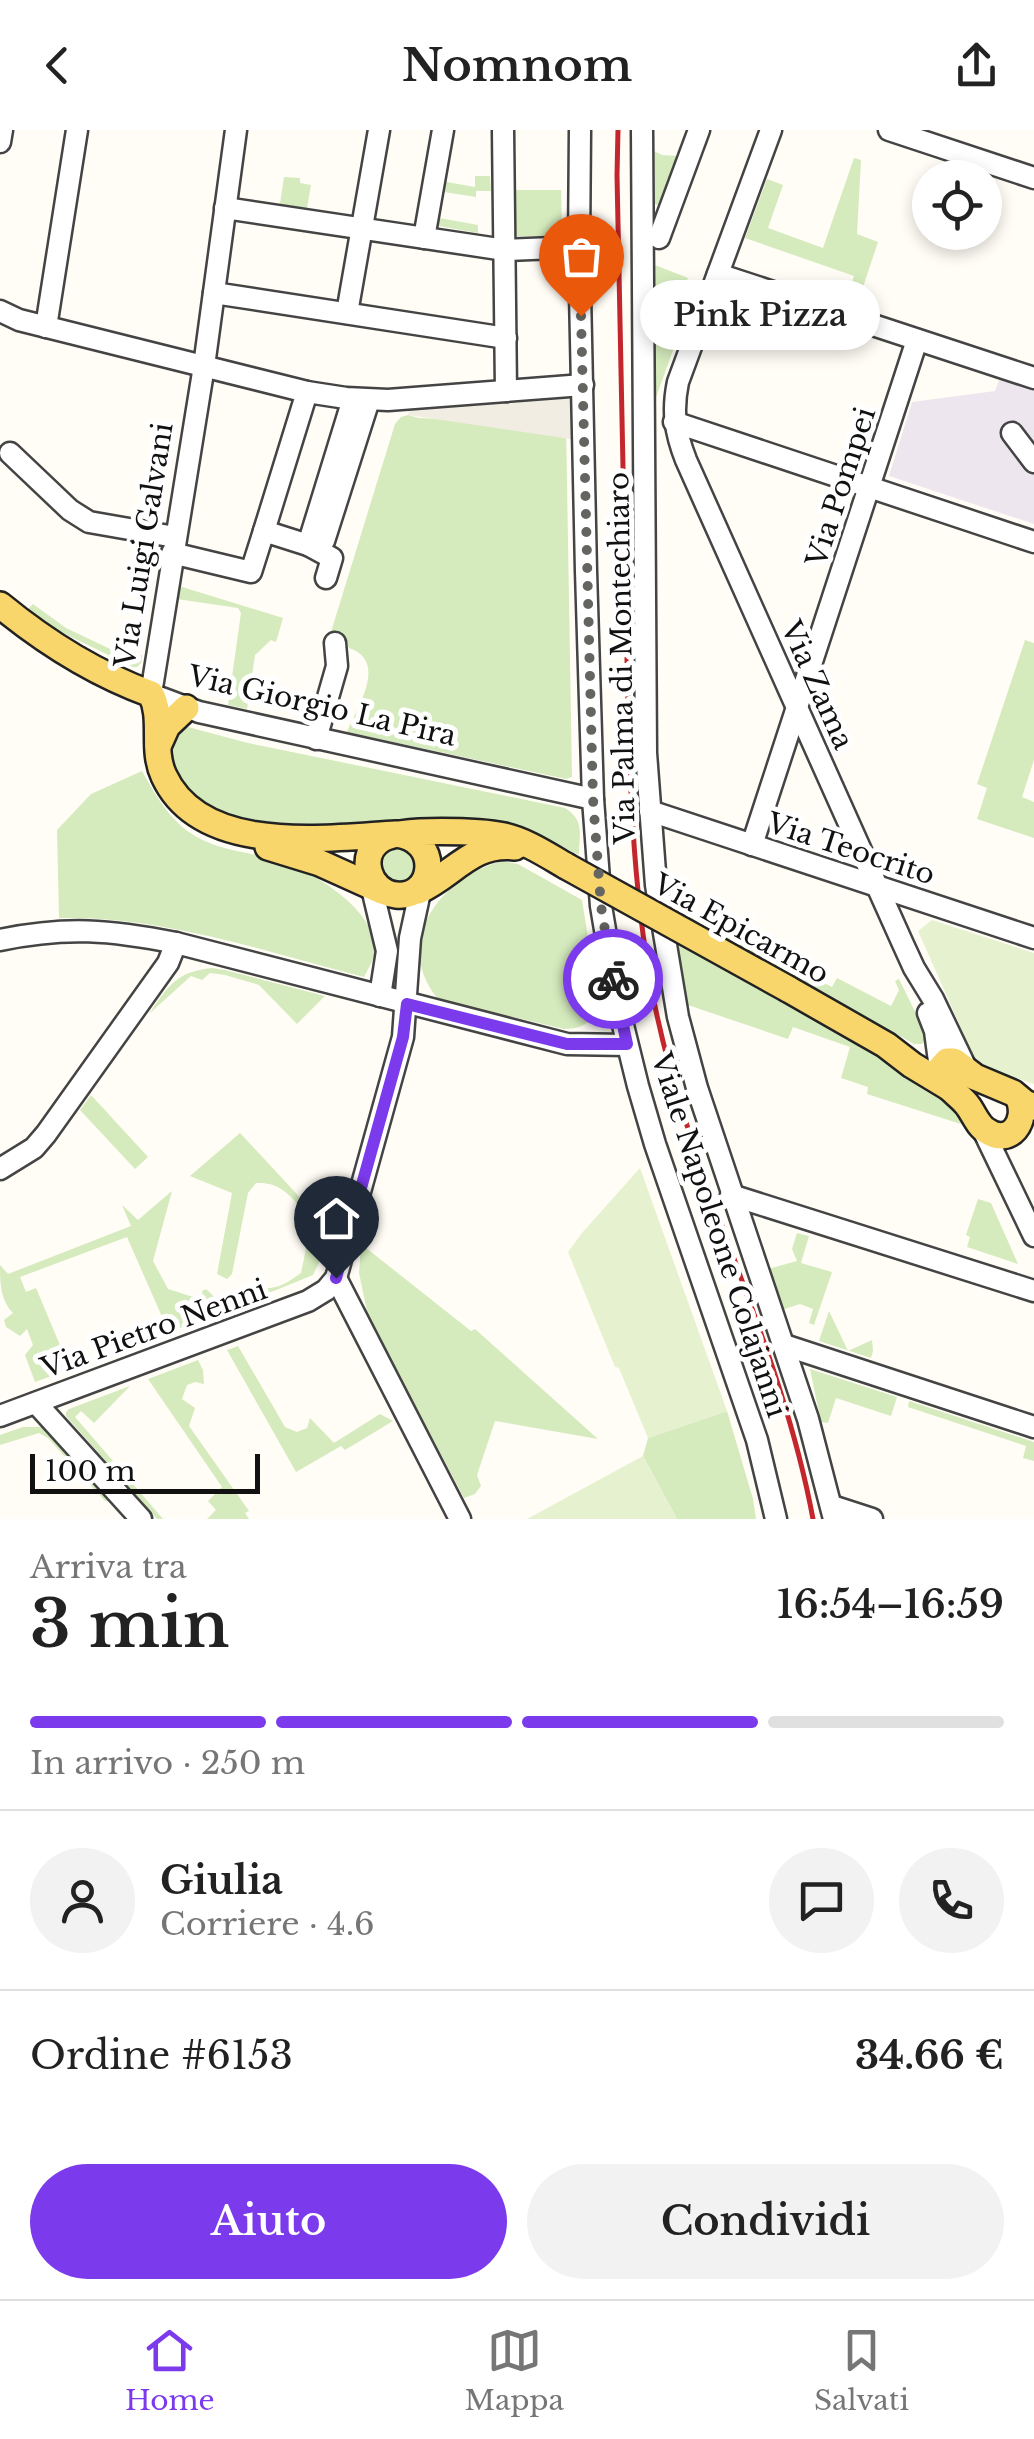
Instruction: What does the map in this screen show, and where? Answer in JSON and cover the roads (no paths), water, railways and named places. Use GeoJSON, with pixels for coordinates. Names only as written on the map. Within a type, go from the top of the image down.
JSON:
{"type":"FeatureCollection","features":[{"type":"Feature","properties":{"kind":"main road","name":"Via Giorgio La Pira"},"geometry":{"type":"LineString","coordinates":[[0,605],[60,650],[142,691]]}},
{"type":"Feature","properties":{"kind":"main road","name":"Via Luigi Galvani"},"geometry":{"type":"LineString","coordinates":[[142,691],[157,710],[156,751],[171,788],[199,815],[223,827],[272,838],[464,832],[504,836],[566,866]]}},
{"type":"Feature","properties":{"kind":"main road","name":"Via Luigi Galvani"},"geometry":{"type":"LineString","coordinates":[[142,691],[146,747],[154,772],[187,816],[217,834],[395,887]]}},
{"type":"Feature","properties":{"kind":"main road"},"geometry":{"type":"LineString","coordinates":[[156,751],[166,726],[186,708]]}},
{"type":"Feature","properties":{"kind":"main road"},"geometry":{"type":"LineString","coordinates":[[396,834],[422,846],[429,864],[395,887],[368,857],[378,841],[396,834]]}},
{"type":"Feature","properties":{"kind":"main road"},"geometry":{"type":"LineString","coordinates":[[395,887],[454,867],[472,854],[501,845],[566,866]]}},
{"type":"Feature","properties":{"kind":"main road","name":"Via Epicarmo"},"geometry":{"type":"LineString","coordinates":[[566,866],[886,1045]]}},
{"type":"Feature","properties":{"kind":"main road"},"geometry":{"type":"LineString","coordinates":[[886,1045],[912,1065],[944,1063]]}},
{"type":"Feature","properties":{"kind":"main road"},"geometry":{"type":"LineString","coordinates":[[886,1045],[944,1063],[1014,1093],[1026,1103],[1022,1106],[1021,1131],[995,1135],[982,1128],[944,1063]]}},
{"type":"Feature","properties":{"kind":"street"},"geometry":{"type":"LineString","coordinates":[[0,142],[2,130]]}},
{"type":"Feature","properties":{"kind":"street"},"geometry":{"type":"LineString","coordinates":[[46,327],[77,130]]}},
{"type":"Feature","properties":{"kind":"street","name":"Via Luigi Galvani"},"geometry":{"type":"LineString","coordinates":[[142,691],[174,545],[204,366],[236,130]]}},
{"type":"Feature","properties":{"kind":"street"},"geometry":{"type":"LineString","coordinates":[[347,313],[379,130]]}},
{"type":"Feature","properties":{"kind":"street"},"geometry":{"type":"LineString","coordinates":[[424,238],[444,130]]}},
{"type":"Feature","properties":{"kind":"street"},"geometry":{"type":"LineString","coordinates":[[502,130],[506,391]]}},
{"type":"Feature","properties":{"kind":"street","name":"Viale Napoleone Colajanni"},"geometry":{"type":"LineString","coordinates":[[580,130],[579,247],[593,799],[601,906],[627,1044],[654,1144],[757,1440],[776,1519]]}},
{"type":"Feature","properties":{"kind":"street","name":"Via Palma di Montechiaro"},"geometry":{"type":"LineString","coordinates":[[642,130],[646,714],[656,886],[678,1016],[698,1088],[808,1418],[833,1512]]}},
{"type":"Feature","properties":{"kind":"street"},"geometry":{"type":"LineString","coordinates":[[659,238],[699,130]]}},
{"type":"Feature","properties":{"kind":"street"},"geometry":{"type":"LineString","coordinates":[[771,130],[678,382],[674,422],[1034,542]]}},
{"type":"Feature","properties":{"kind":"street"},"geometry":{"type":"LineString","coordinates":[[889,130],[1032,172]]}},
{"type":"Feature","properties":{"kind":"street"},"geometry":{"type":"LineString","coordinates":[[225,208],[505,250],[579,247]]}},
{"type":"Feature","properties":{"kind":"street"},"geometry":{"type":"LineString","coordinates":[[718,274],[1034,378]]}},
{"type":"Feature","properties":{"kind":"street"},"geometry":{"type":"LineString","coordinates":[[214,293],[506,338]]}},
{"type":"Feature","properties":{"kind":"street"},"geometry":{"type":"LineString","coordinates":[[10,316],[307,392],[361,400],[583,385]]}},
{"type":"Feature","properties":{"kind":"street"},"geometry":{"type":"LineString","coordinates":[[157,354],[192,343],[210,326]]}},
{"type":"Feature","properties":{"kind":"street","name":"Via Pompei"},"geometry":{"type":"LineString","coordinates":[[752,844],[917,340]]}},
{"type":"Feature","properties":{"kind":"street"},"geometry":{"type":"LineString","coordinates":[[10,453],[88,522],[174,545],[252,572],[307,392]]}},
{"type":"Feature","properties":{"kind":"street"},"geometry":{"type":"LineString","coordinates":[[314,548],[361,400]]}},
{"type":"Feature","properties":{"kind":"street","name":"Via Zama"},"geometry":{"type":"LineString","coordinates":[[674,422],[686,460],[914,968]]}},
{"type":"Feature","properties":{"kind":"street"},"geometry":{"type":"LineString","coordinates":[[1012,433],[1034,462]]}},
{"type":"Feature","properties":{"kind":"street"},"geometry":{"type":"LineString","coordinates":[[264,531],[332,558],[326,578]]}},
{"type":"Feature","properties":{"kind":"street"},"geometry":{"type":"LineString","coordinates":[[316,739],[337,666],[335,643]]}},
{"type":"Feature","properties":{"kind":"street","name":"Via Giorgio La Pira"},"geometry":{"type":"LineString","coordinates":[[142,691],[186,708],[593,799]]}},
{"type":"Feature","properties":{"kind":"street","name":"Via Teocrito"},"geometry":{"type":"LineString","coordinates":[[650,811],[1034,938]]}},
{"type":"Feature","properties":{"kind":"street"},"geometry":{"type":"LineString","coordinates":[[320,863],[353,890],[384,933],[387,951],[380,996]]}},
{"type":"Feature","properties":{"kind":"street"},"geometry":{"type":"LineString","coordinates":[[410,938],[426,906],[454,867]]}},
{"type":"Feature","properties":{"kind":"street"},"geometry":{"type":"LineString","coordinates":[[384,933],[395,887]]}},
{"type":"Feature","properties":{"kind":"street"},"geometry":{"type":"LineString","coordinates":[[395,887],[410,938],[403,1037],[336,1278],[460,1519]]}},
{"type":"Feature","properties":{"kind":"street"},"geometry":{"type":"LineString","coordinates":[[0,940],[48,931],[125,933],[567,1044],[627,1044]]}},
{"type":"Feature","properties":{"kind":"street"},"geometry":{"type":"LineString","coordinates":[[0,1169],[34,1148],[46,1134],[168,963],[176,944]]}},
{"type":"Feature","properties":{"kind":"street"},"geometry":{"type":"LineString","coordinates":[[914,968],[933,999],[944,1063]]}},
{"type":"Feature","properties":{"kind":"street"},"geometry":{"type":"LineString","coordinates":[[914,968],[944,1063]]}},
{"type":"Feature","properties":{"kind":"street"},"geometry":{"type":"LineString","coordinates":[[982,1128],[1034,1236]]}},
{"type":"Feature","properties":{"kind":"street"},"geometry":{"type":"LineString","coordinates":[[1013,1192],[1008,1148],[1021,1131]]}},
{"type":"Feature","properties":{"kind":"street"},"geometry":{"type":"LineString","coordinates":[[732,1195],[1034,1292]]}},
{"type":"Feature","properties":{"kind":"street","name":"Via Pietro Nenni"},"geometry":{"type":"LineString","coordinates":[[0,1416],[308,1301],[336,1278]]}},
{"type":"Feature","properties":{"kind":"street"},"geometry":{"type":"LineString","coordinates":[[784,1345],[1034,1427]]}},
{"type":"Feature","properties":{"kind":"street"},"geometry":{"type":"LineString","coordinates":[[36,1402],[141,1519]]}},
{"type":"Feature","properties":{"kind":"street"},"geometry":{"type":"LineString","coordinates":[[833,1512],[872,1519]]}},
{"type":"Feature","properties":{"kind":"railway"},"geometry":{"type":"LineString","coordinates":[[618,130],[629,756],[644,944],[667,1059],[779,1386],[813,1519]]}},
{"type":"Feature","properties":{"kind":"place","name":"Pink Pizza"},"geometry":{"type":"Point","coordinates":[581,316]}}]}
